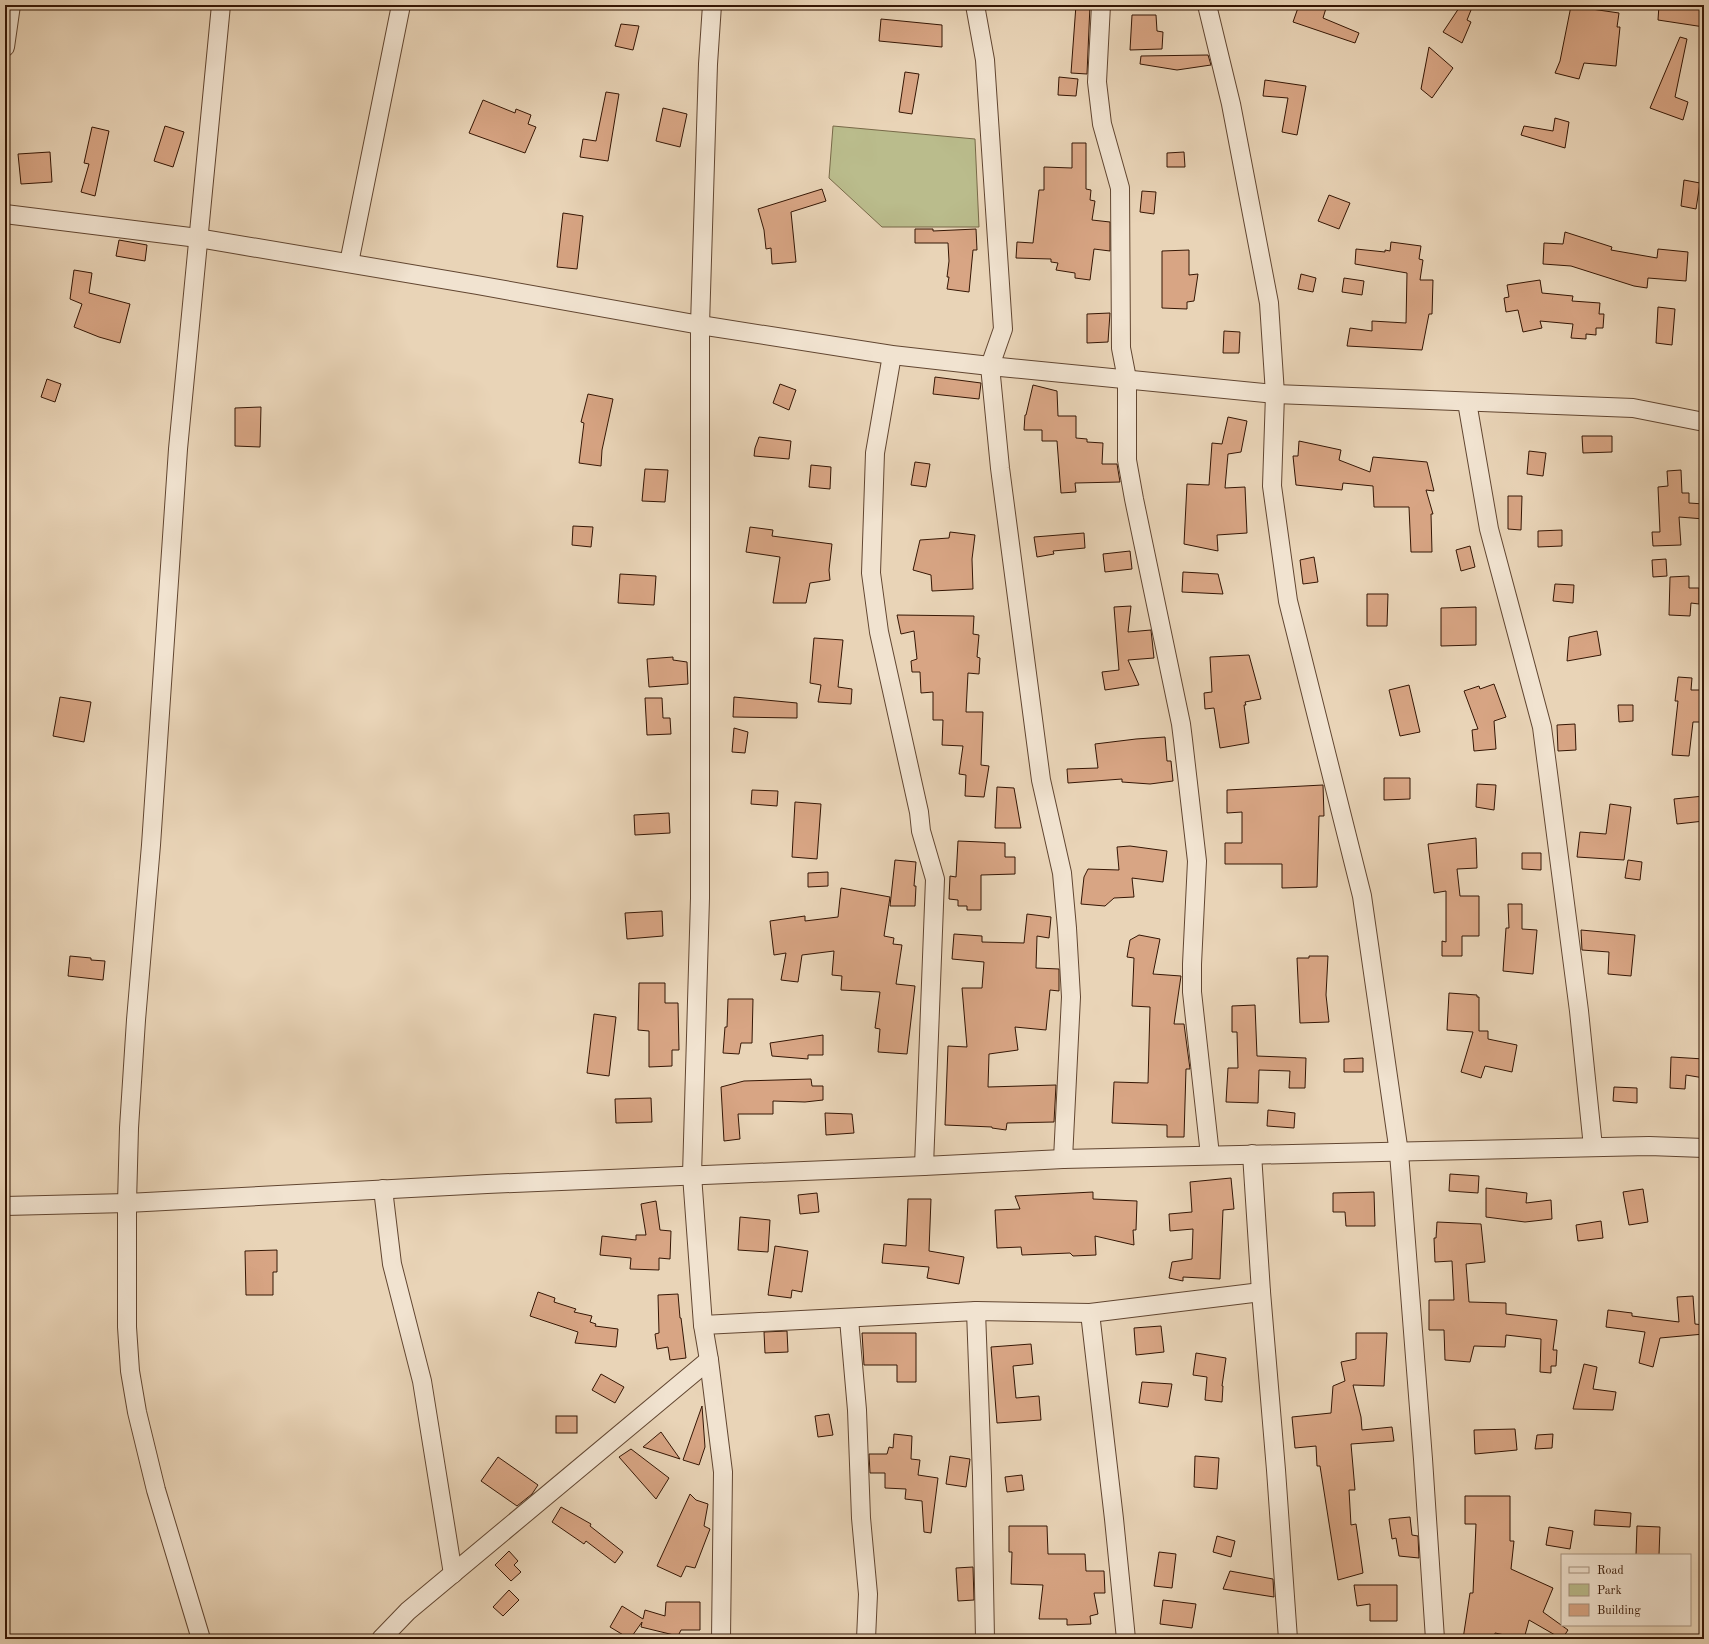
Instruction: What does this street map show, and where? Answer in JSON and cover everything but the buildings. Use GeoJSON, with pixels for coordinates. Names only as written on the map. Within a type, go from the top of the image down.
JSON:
{"type":"FeatureCollection","features":[{"type":"Feature","properties":{"kind":"street"},"geometry":{"type":"LineString","coordinates":[[5,47],[11,5]]}},
{"type":"Feature","properties":{"kind":"street"},"geometry":{"type":"LineString","coordinates":[[202,1639],[156,1490],[137,1412],[132,1384],[128,1327],[127,1203],[129,1128],[136,1020],[151,845],[178,449],[221,5]]}},
{"type":"Feature","properties":{"kind":"street"},"geometry":{"type":"LineString","coordinates":[[349,263],[401,5]]}},
{"type":"Feature","properties":{"kind":"street"},"geometry":{"type":"LineString","coordinates":[[712,5],[708,72],[700,325],[700,898],[692,1175],[703,1325],[710,1360],[723,1472],[721,1639]]}},
{"type":"Feature","properties":{"kind":"street"},"geometry":{"type":"LineString","coordinates":[[975,5],[985,60],[1003,329],[990,366],[1000,468],[1041,780],[1062,873],[1072,997],[1063,1159]]}},
{"type":"Feature","properties":{"kind":"street"},"geometry":{"type":"LineString","coordinates":[[1101,5],[1097,82],[1098,97],[1102,124],[1120,188],[1121,348],[1128,379],[1127,460],[1181,724],[1197,861],[1192,992],[1210,1155]]}},
{"type":"Feature","properties":{"kind":"street"},"geometry":{"type":"LineString","coordinates":[[1207,5],[1231,104],[1269,303],[1275,394],[1272,486],[1288,601],[1362,896],[1399,1152],[1436,1639]]}},
{"type":"Feature","properties":{"kind":"street"},"geometry":{"type":"LineString","coordinates":[[5,214],[198,238],[700,325],[892,355],[1275,394],[1633,408],[1704,422]]}},
{"type":"Feature","properties":{"kind":"street"},"geometry":{"type":"LineString","coordinates":[[892,355],[875,453],[871,573],[879,632],[919,812],[921,831],[935,879],[924,1166]]}},
{"type":"Feature","properties":{"kind":"street"},"geometry":{"type":"LineString","coordinates":[[1467,402],[1490,529],[1542,727],[1579,1011],[1593,1148]]}},
{"type":"Feature","properties":{"kind":"street"},"geometry":{"type":"LineString","coordinates":[[5,1206],[127,1203],[382,1189],[1063,1159],[1593,1148],[1704,1148]]}},
{"type":"Feature","properties":{"kind":"street"},"geometry":{"type":"LineString","coordinates":[[1252,1154],[1261,1292],[1277,1477],[1288,1639]]}},
{"type":"Feature","properties":{"kind":"street"},"geometry":{"type":"LineString","coordinates":[[382,1189],[392,1264],[422,1381],[453,1574]]}},
{"type":"Feature","properties":{"kind":"street"},"geometry":{"type":"LineString","coordinates":[[703,1325],[849,1319],[976,1311],[1090,1313],[1261,1292]]}},
{"type":"Feature","properties":{"kind":"street"},"geometry":{"type":"LineString","coordinates":[[976,1311],[982,1476],[985,1639]]}},
{"type":"Feature","properties":{"kind":"street"},"geometry":{"type":"LineString","coordinates":[[1090,1313],[1114,1519],[1126,1639]]}},
{"type":"Feature","properties":{"kind":"street"},"geometry":{"type":"LineString","coordinates":[[849,1319],[857,1410],[862,1518],[868,1594],[866,1639]]}},
{"type":"Feature","properties":{"kind":"street"},"geometry":{"type":"LineString","coordinates":[[380,1639],[408,1611],[710,1360]]}},
{"type":"Feature","properties":{"kind":"green space"},"geometry":{"type":"Polygon","coordinates":[[[833,126],[975,139],[979,227],[882,227],[829,178],[833,126]]]}}]}
